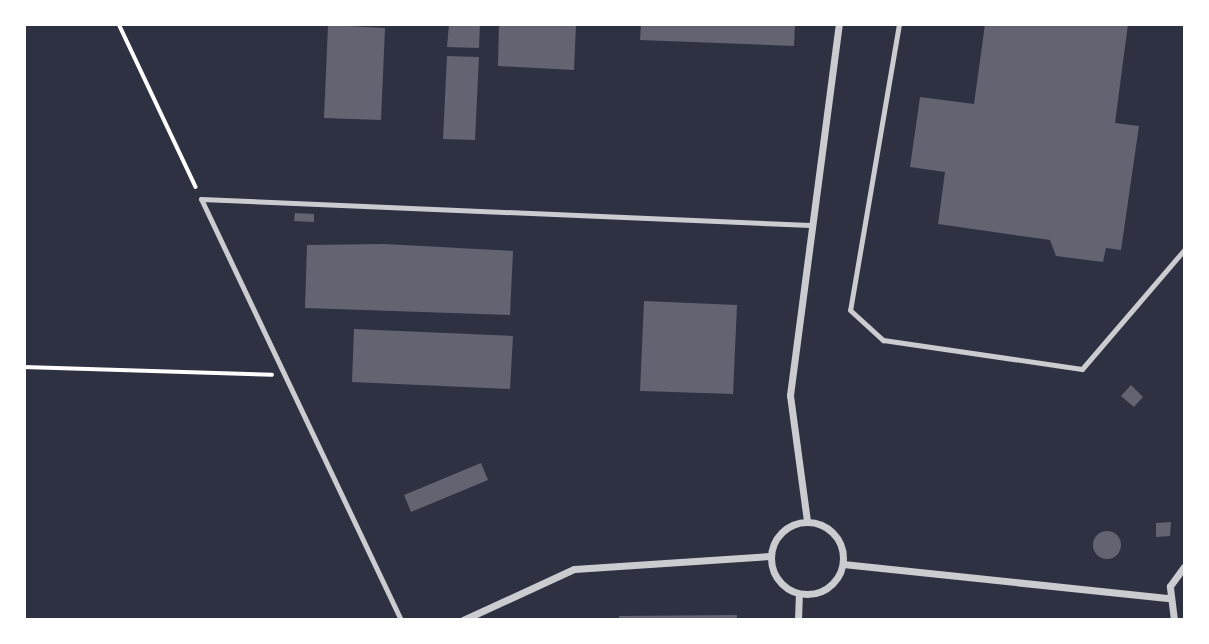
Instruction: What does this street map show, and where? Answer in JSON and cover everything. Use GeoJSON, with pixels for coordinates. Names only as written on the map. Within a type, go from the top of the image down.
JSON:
{"type":"FeatureCollection","features":[{"type":"Feature","properties":{"kind":"street"},"geometry":{"type":"LineString","coordinates":[[807,521],[790,395],[810,225],[839,24]]}},
{"type":"Feature","properties":{"kind":"street"},"geometry":{"type":"LineString","coordinates":[[799,595],[780,578],[771,556],[779,533],[807,521]]}},
{"type":"Feature","properties":{"kind":"street"},"geometry":{"type":"LineString","coordinates":[[799,595],[832,585],[843,564],[838,540],[807,521]]}},
{"type":"Feature","properties":{"kind":"street"},"geometry":{"type":"LineString","coordinates":[[463,620],[574,569],[771,556]]}},
{"type":"Feature","properties":{"kind":"street"},"geometry":{"type":"LineString","coordinates":[[843,564],[1167,598]]}},
{"type":"Feature","properties":{"kind":"street"},"geometry":{"type":"LineString","coordinates":[[1174,620],[1167,598],[1185,567]]}},
{"type":"Feature","properties":{"kind":"street"},"geometry":{"type":"LineString","coordinates":[[798,620],[799,595]]}},
{"type":"Feature","properties":{"kind":"lane"},"geometry":{"type":"LineString","coordinates":[[899,24],[850,310],[883,340],[1082,369],[1185,250]]}},
{"type":"Feature","properties":{"kind":"lane"},"geometry":{"type":"LineString","coordinates":[[401,620],[201,199],[810,225]]}},
{"type":"Feature","properties":{"kind":"path"},"geometry":{"type":"LineString","coordinates":[[119,24],[201,199]]}},
{"type":"Feature","properties":{"kind":"path"},"geometry":{"type":"LineString","coordinates":[[24,366],[284,375]]}},
{"type":"Feature","properties":{"kind":"building"},"geometry":{"type":"Polygon","coordinates":[[[449,24],[480,24],[479,48],[447,47],[449,24]]]}},
{"type":"Feature","properties":{"kind":"building"},"geometry":{"type":"Polygon","coordinates":[[[499,24],[576,25],[574,70],[498,66],[499,24]]]}},
{"type":"Feature","properties":{"kind":"building"},"geometry":{"type":"Polygon","coordinates":[[[641,24],[795,24],[794,46],[640,40],[641,24]]]}},
{"type":"Feature","properties":{"kind":"building"},"geometry":{"type":"Polygon","coordinates":[[[985,24],[1128,24],[1115,123],[1139,126],[1121,250],[1106,248],[1103,262],[1056,256],[1050,240],[938,224],[945,172],[910,167],[920,97],[974,104],[985,24]]]}},
{"type":"Feature","properties":{"kind":"building"},"geometry":{"type":"Polygon","coordinates":[[[328,25],[385,28],[381,120],[324,118],[328,25]]]}},
{"type":"Feature","properties":{"kind":"building"},"geometry":{"type":"Polygon","coordinates":[[[447,56],[479,57],[475,140],[443,139],[447,56]]]}},
{"type":"Feature","properties":{"kind":"building"},"geometry":{"type":"Polygon","coordinates":[[[295,213],[314,214],[314,222],[294,221],[295,213]]]}},
{"type":"Feature","properties":{"kind":"building"},"geometry":{"type":"Polygon","coordinates":[[[384,244],[513,251],[510,315],[305,308],[307,245],[384,244]]]}},
{"type":"Feature","properties":{"kind":"building"},"geometry":{"type":"Polygon","coordinates":[[[644,301],[737,305],[733,394],[640,391],[644,301]]]}},
{"type":"Feature","properties":{"kind":"building"},"geometry":{"type":"Polygon","coordinates":[[[354,329],[513,336],[510,389],[352,382],[354,329]]]}},
{"type":"Feature","properties":{"kind":"building"},"geometry":{"type":"Polygon","coordinates":[[[1131,385],[1143,397],[1134,407],[1121,396],[1131,385]]]}},
{"type":"Feature","properties":{"kind":"building"},"geometry":{"type":"Polygon","coordinates":[[[481,463],[488,480],[411,512],[404,495],[481,463]]]}},
{"type":"Feature","properties":{"kind":"building"},"geometry":{"type":"Polygon","coordinates":[[[1171,522],[1170,536],[1156,537],[1156,523],[1171,522]]]}},
{"type":"Feature","properties":{"kind":"building"},"geometry":{"type":"Polygon","coordinates":[[[1107,531],[1117,535],[1121,545],[1117,555],[1107,559],[1097,555],[1093,545],[1097,535],[1107,531]]]}},
{"type":"Feature","properties":{"kind":"building"},"geometry":{"type":"Polygon","coordinates":[[[737,615],[737,620],[619,620],[619,616],[737,615]]]}}]}
